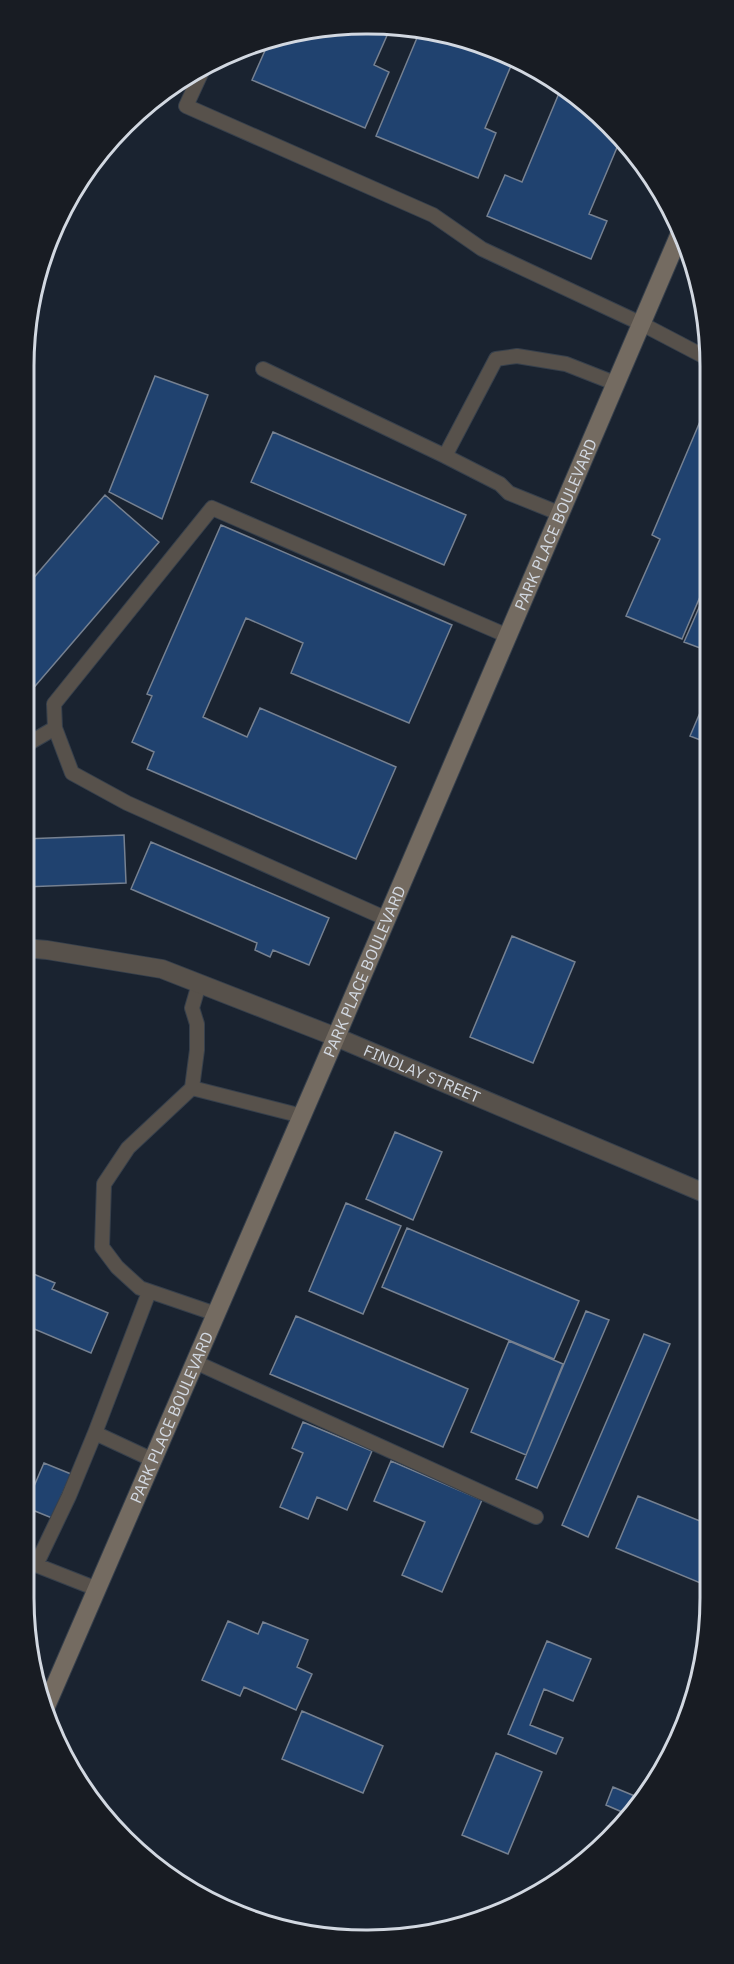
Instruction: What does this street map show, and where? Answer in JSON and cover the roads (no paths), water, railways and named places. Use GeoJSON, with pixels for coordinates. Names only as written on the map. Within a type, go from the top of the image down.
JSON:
{"type":"FeatureCollection","features":[{"type":"Feature","properties":{"kind":"street","name":"PARK PLACE BOULEVARD"},"geometry":{"type":"LineString","coordinates":[[50,1697],[336,1038],[676,244]]}},
{"type":"Feature","properties":{"kind":"street","name":"FINDLAY STREET"},"geometry":{"type":"LineString","coordinates":[[34,949],[162,969],[336,1038],[700,1191]]}},
{"type":"Feature","properties":{"kind":"lane"},"geometry":{"type":"LineString","coordinates":[[197,81],[186,106],[433,215],[482,249],[642,324],[699,354]]}},
{"type":"Feature","properties":{"kind":"lane"},"geometry":{"type":"LineString","coordinates":[[445,456],[496,359],[517,356],[566,364],[617,384]]}},
{"type":"Feature","properties":{"kind":"lane"},"geometry":{"type":"LineString","coordinates":[[263,369],[445,456],[500,484],[509,494],[561,514]]}},
{"type":"Feature","properties":{"kind":"lane"},"geometry":{"type":"LineString","coordinates":[[387,919],[127,803],[72,773],[55,728],[54,705],[212,508],[508,636]]}},
{"type":"Feature","properties":{"kind":"lane"},"geometry":{"type":"LineString","coordinates":[[34,740],[55,728]]}},
{"type":"Feature","properties":{"kind":"lane"},"geometry":{"type":"LineString","coordinates":[[199,984],[192,1008],[197,1024],[197,1050],[192,1088],[128,1148],[104,1184],[102,1247],[117,1267],[140,1288],[216,1314]]}},
{"type":"Feature","properties":{"kind":"lane"},"geometry":{"type":"LineString","coordinates":[[192,1088],[302,1116]]}},
{"type":"Feature","properties":{"kind":"lane"},"geometry":{"type":"LineString","coordinates":[[97,1589],[36,1566],[69,1496],[149,1292]]}},
{"type":"Feature","properties":{"kind":"lane"},"geometry":{"type":"LineString","coordinates":[[195,1362],[536,1517]]}},
{"type":"Feature","properties":{"kind":"lane"},"geometry":{"type":"LineString","coordinates":[[94,1433],[153,1460]]}}]}
